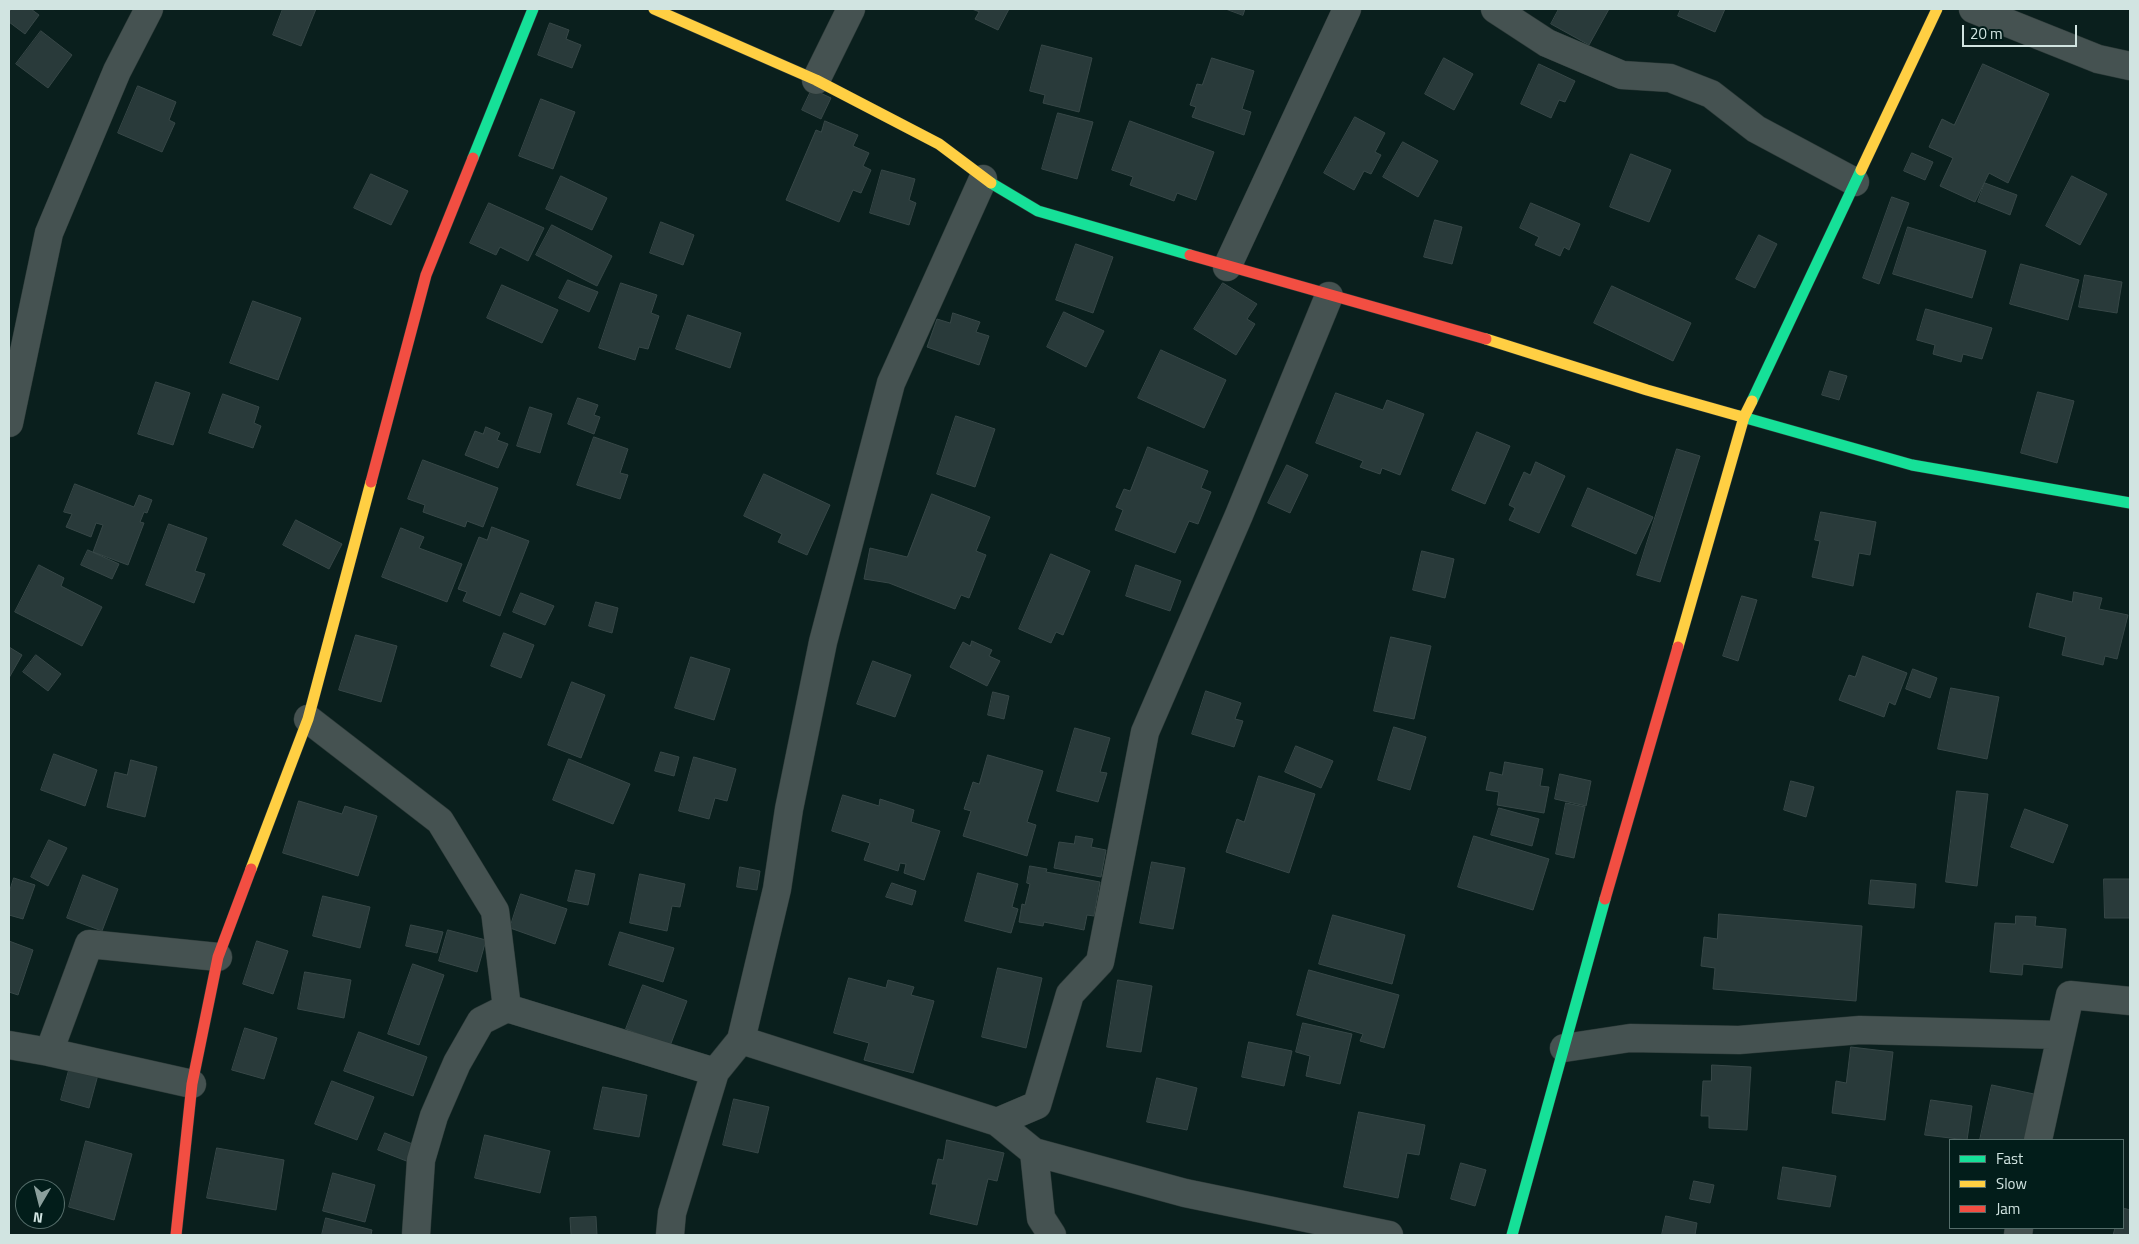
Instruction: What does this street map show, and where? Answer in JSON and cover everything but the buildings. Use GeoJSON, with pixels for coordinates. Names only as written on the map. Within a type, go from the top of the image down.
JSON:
{"type":"FeatureCollection","features":[{"type":"Feature","properties":{"kind":"street"},"geometry":{"type":"LineString","coordinates":[[9,423],[48,233],[118,71],[149,9]]}},
{"type":"Feature","properties":{"kind":"street"},"geometry":{"type":"LineString","coordinates":[[176,1235],[192,1084],[218,957],[308,719],[426,275],[533,9]]}},
{"type":"Feature","properties":{"kind":"street"},"geometry":{"type":"LineString","coordinates":[[654,9],[670,18],[816,80],[939,144],[984,179],[1038,211],[1227,267],[1506,344],[1647,390],[1912,465],[2130,504]]}},
{"type":"Feature","properties":{"kind":"street"},"geometry":{"type":"LineString","coordinates":[[816,80],[850,9]]}},
{"type":"Feature","properties":{"kind":"street"},"geometry":{"type":"LineString","coordinates":[[1227,267],[1348,9]]}},
{"type":"Feature","properties":{"kind":"street"},"geometry":{"type":"LineString","coordinates":[[1495,9],[1547,43],[1622,75],[1670,78],[1711,94],[1756,129],[1855,182]]}},
{"type":"Feature","properties":{"kind":"street"},"geometry":{"type":"LineString","coordinates":[[1512,1235],[1744,417],[1937,9]]}},
{"type":"Feature","properties":{"kind":"street"},"geometry":{"type":"LineString","coordinates":[[1973,9],[2098,60],[2130,66]]}},
{"type":"Feature","properties":{"kind":"street"},"geometry":{"type":"LineString","coordinates":[[670,1235],[672,1214],[716,1072],[741,1040],[778,889],[789,809],[824,642],[891,383],[984,179]]}},
{"type":"Feature","properties":{"kind":"street"},"geometry":{"type":"LineString","coordinates":[[997,1122],[1037,1105],[1070,994],[1100,962],[1144,732],[1239,515],[1330,296]]}},
{"type":"Feature","properties":{"kind":"street"},"geometry":{"type":"LineString","coordinates":[[308,719],[440,820],[495,911],[507,1008]]}},
{"type":"Feature","properties":{"kind":"street"},"geometry":{"type":"LineString","coordinates":[[49,1052],[89,944],[218,957]]}},
{"type":"Feature","properties":{"kind":"street"},"geometry":{"type":"LineString","coordinates":[[2038,1139],[2070,995],[2130,1001]]}},
{"type":"Feature","properties":{"kind":"street"},"geometry":{"type":"LineString","coordinates":[[416,1235],[421,1160],[434,1116],[458,1063],[481,1021],[507,1008],[716,1072]]}},
{"type":"Feature","properties":{"kind":"street"},"geometry":{"type":"LineString","coordinates":[[1564,1048],[1630,1038],[1739,1040],[1860,1030],[2061,1035]]}},
{"type":"Feature","properties":{"kind":"street"},"geometry":{"type":"LineString","coordinates":[[741,1040],[997,1122],[1034,1152],[1185,1193],[1389,1235]]}},
{"type":"Feature","properties":{"kind":"street"},"geometry":{"type":"LineString","coordinates":[[9,1045],[192,1084]]}},
{"type":"Feature","properties":{"kind":"street"},"geometry":{"type":"LineString","coordinates":[[1034,1152],[1041,1218],[1052,1235]]}},
{"type":"Feature","properties":{"kind":"traffic: fast"},"geometry":{"type":"LineString","coordinates":[[473,158],[533,9]]}},
{"type":"Feature","properties":{"kind":"traffic: fast"},"geometry":{"type":"LineString","coordinates":[[1752,401],[1861,170]]}},
{"type":"Feature","properties":{"kind":"traffic: fast"},"geometry":{"type":"LineString","coordinates":[[991,183],[1038,211],[1190,255]]}},
{"type":"Feature","properties":{"kind":"traffic: fast"},"geometry":{"type":"LineString","coordinates":[[1739,416],[1912,465],[2130,503]]}},
{"type":"Feature","properties":{"kind":"traffic: fast"},"geometry":{"type":"LineString","coordinates":[[1512,1235],[1605,899]]}},
{"type":"Feature","properties":{"kind":"traffic: slow"},"geometry":{"type":"LineString","coordinates":[[654,9],[816,80],[939,144],[991,183]]}},
{"type":"Feature","properties":{"kind":"traffic: slow"},"geometry":{"type":"LineString","coordinates":[[1861,170],[1937,9]]}},
{"type":"Feature","properties":{"kind":"traffic: slow"},"geometry":{"type":"LineString","coordinates":[[1486,339],[1647,390],[1739,416]]}},
{"type":"Feature","properties":{"kind":"traffic: slow"},"geometry":{"type":"LineString","coordinates":[[1678,647],[1744,417],[1752,401]]}},
{"type":"Feature","properties":{"kind":"traffic: slow"},"geometry":{"type":"LineString","coordinates":[[251,869],[308,719],[371,482]]}},
{"type":"Feature","properties":{"kind":"traffic: jam"},"geometry":{"type":"LineString","coordinates":[[371,482],[426,275],[473,158]]}},
{"type":"Feature","properties":{"kind":"traffic: jam"},"geometry":{"type":"LineString","coordinates":[[1190,255],[1486,339]]}},
{"type":"Feature","properties":{"kind":"traffic: jam"},"geometry":{"type":"LineString","coordinates":[[1605,899],[1678,647]]}},
{"type":"Feature","properties":{"kind":"traffic: jam"},"geometry":{"type":"LineString","coordinates":[[176,1235],[192,1084],[218,957],[251,869]]}}]}
